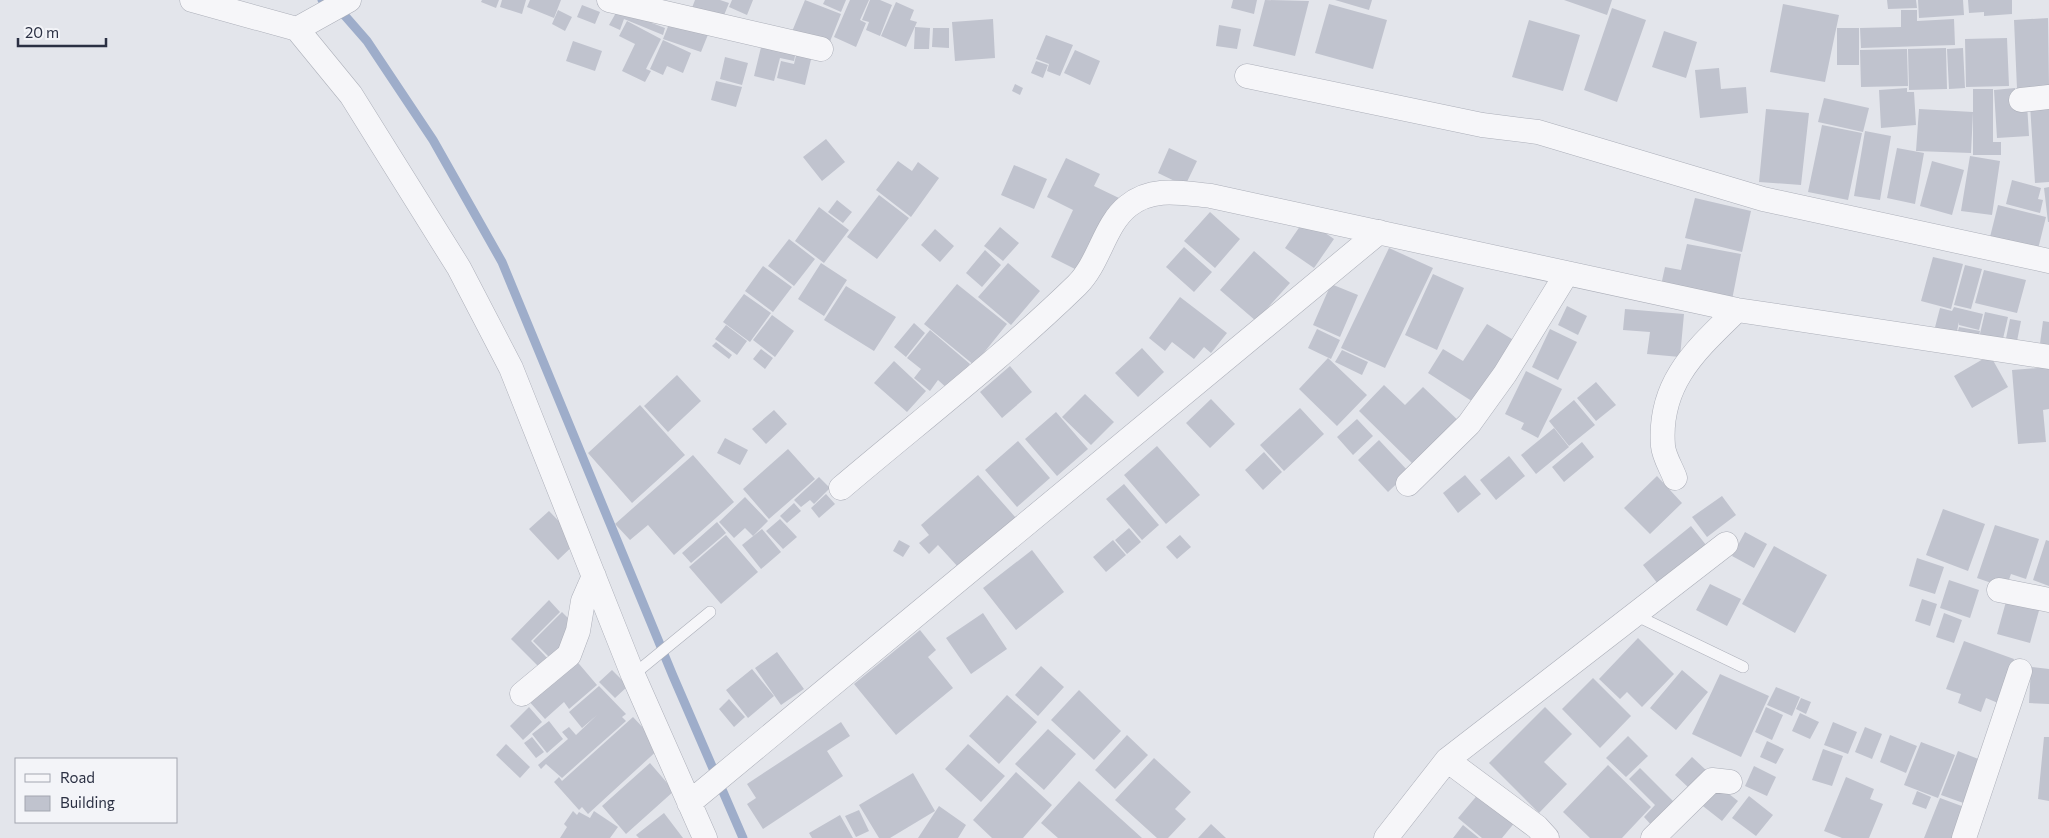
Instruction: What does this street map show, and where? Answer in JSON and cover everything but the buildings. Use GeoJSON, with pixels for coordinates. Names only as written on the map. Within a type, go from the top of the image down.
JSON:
{"type":"FeatureCollection","features":[{"type":"Feature","properties":{"kind":"street"},"geometry":{"type":"LineString","coordinates":[[192,0],[297,30],[352,95],[459,268],[511,368],[633,675],[705,838]]}},
{"type":"Feature","properties":{"kind":"street"},"geometry":{"type":"LineString","coordinates":[[297,30],[350,0]]}},
{"type":"Feature","properties":{"kind":"street"},"geometry":{"type":"LineString","coordinates":[[609,0],[821,50]]}},
{"type":"Feature","properties":{"kind":"street"},"geometry":{"type":"LineString","coordinates":[[1247,76],[1482,125],[1538,132],[1763,199],[2049,261]]}},
{"type":"Feature","properties":{"kind":"street"},"geometry":{"type":"LineString","coordinates":[[2020,100],[2049,97]]}},
{"type":"Feature","properties":{"kind":"street"},"geometry":{"type":"LineString","coordinates":[[841,488],[989,364],[1079,283],[1098,256],[1112,225],[1127,206],[1145,195],[1163,191],[1211,196],[1737,310],[2049,357]]}},
{"type":"Feature","properties":{"kind":"street"},"geometry":{"type":"LineString","coordinates":[[689,803],[1379,232]]}},
{"type":"Feature","properties":{"kind":"street"},"geometry":{"type":"LineString","coordinates":[[1408,484],[1469,424],[1505,374],[1567,273]]}},
{"type":"Feature","properties":{"kind":"street"},"geometry":{"type":"LineString","coordinates":[[1676,478],[1664,448],[1664,415],[1676,380],[1693,354],[1737,310]]}},
{"type":"Feature","properties":{"kind":"street"},"geometry":{"type":"LineString","coordinates":[[1386,838],[1447,760],[1726,544]]}},
{"type":"Feature","properties":{"kind":"street"},"geometry":{"type":"LineString","coordinates":[[522,694],[569,655],[578,631],[583,601],[594,576]]}},
{"type":"Feature","properties":{"kind":"street"},"geometry":{"type":"LineString","coordinates":[[1999,590],[2049,600]]}},
{"type":"Feature","properties":{"kind":"street"},"geometry":{"type":"LineString","coordinates":[[1964,838],[2020,671]]}},
{"type":"Feature","properties":{"kind":"street"},"geometry":{"type":"LineString","coordinates":[[1447,760],[1537,827],[1547,838]]}},
{"type":"Feature","properties":{"kind":"street"},"geometry":{"type":"LineString","coordinates":[[1653,838],[1712,780],[1730,782]]}},
{"type":"Feature","properties":{"kind":"lane"},"geometry":{"type":"LineString","coordinates":[[633,675],[710,612]]}},
{"type":"Feature","properties":{"kind":"lane"},"geometry":{"type":"LineString","coordinates":[[1635,615],[1743,667]]}},
{"type":"Feature","properties":{"kind":"waterway"},"geometry":{"type":"LineString","coordinates":[[322,0],[339,9],[367,41],[433,140],[502,262],[673,676],[743,838]]}}]}
